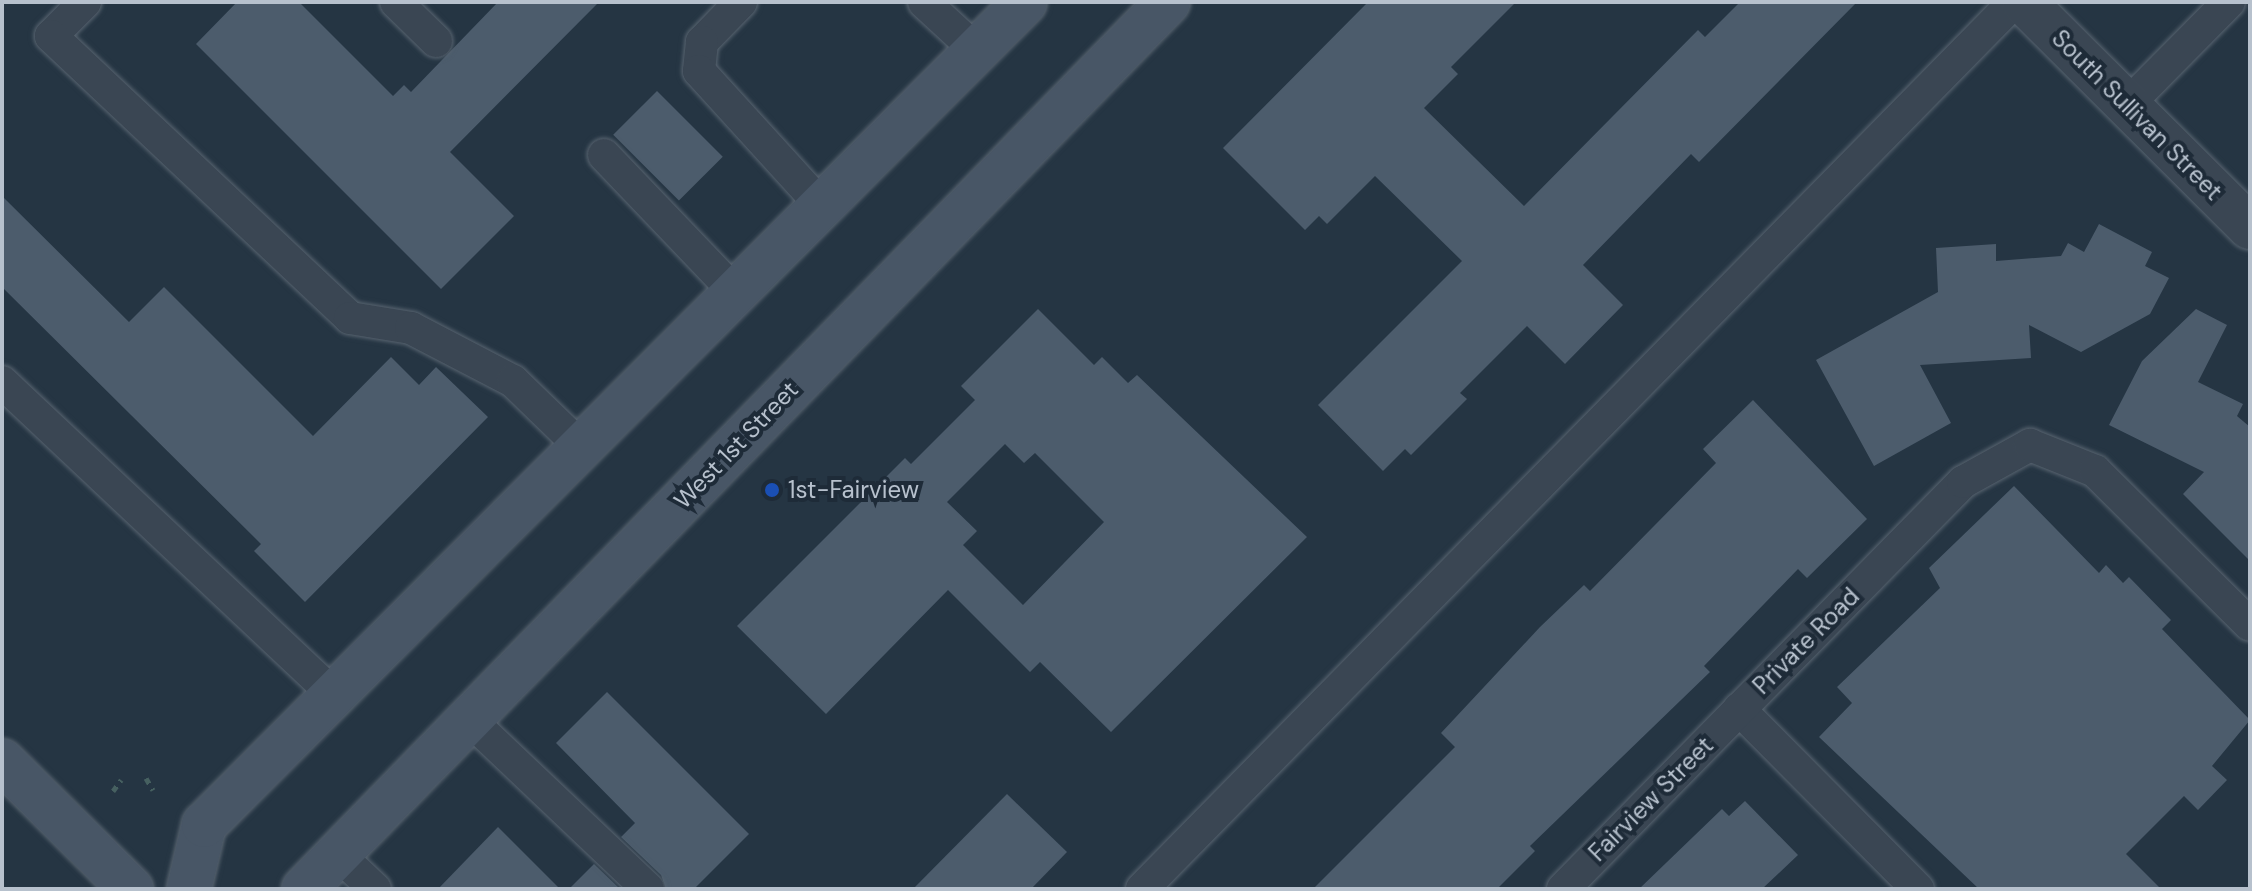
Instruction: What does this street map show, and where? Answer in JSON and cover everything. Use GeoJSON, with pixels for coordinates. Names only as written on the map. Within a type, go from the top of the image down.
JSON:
{"type":"FeatureCollection","features":[{"type":"Feature","properties":{"kind":"main road"},"geometry":{"type":"LineString","coordinates":[[189,889],[204,825],[1025,2]]}},
{"type":"Feature","properties":{"kind":"main road","name":"West 1st Street"},"geometry":{"type":"LineString","coordinates":[[304,889],[1168,2]]}},
{"type":"Feature","properties":{"kind":"main road"},"geometry":{"type":"LineString","coordinates":[[2,761],[131,889]]}},
{"type":"Feature","properties":{"kind":"street","name":"South Sullivan Street"},"geometry":{"type":"LineString","coordinates":[[2024,2],[2250,227]]}},
{"type":"Feature","properties":{"kind":"lane"},"geometry":{"type":"LineString","coordinates":[[85,2],[51,36],[350,318],[411,328],[513,381],[581,447]]}},
{"type":"Feature","properties":{"kind":"lane"},"geometry":{"type":"LineString","coordinates":[[396,2],[436,41]]}},
{"type":"Feature","properties":{"kind":"lane"},"geometry":{"type":"LineString","coordinates":[[741,2],[702,42],[699,71],[822,206]]}},
{"type":"Feature","properties":{"kind":"lane"},"geometry":{"type":"LineString","coordinates":[[924,2],[976,50]]}},
{"type":"Feature","properties":{"kind":"lane"},"geometry":{"type":"LineString","coordinates":[[1142,889],[2014,2]]}},
{"type":"Feature","properties":{"kind":"lane"},"geometry":{"type":"LineString","coordinates":[[2127,105],[2229,2]]}},
{"type":"Feature","properties":{"kind":"lane"},"geometry":{"type":"LineString","coordinates":[[604,155],[735,292]]}},
{"type":"Feature","properties":{"kind":"lane"},"geometry":{"type":"LineString","coordinates":[[2,382],[334,695]]}},
{"type":"Feature","properties":{"kind":"lane","name":"Private Road"},"geometry":{"type":"LineString","coordinates":[[1918,889],[1739,709],[1963,482],[2030,445],[2095,471],[2250,625]]}},
{"type":"Feature","properties":{"kind":"lane","name":"Fairview Street"},"geometry":{"type":"LineString","coordinates":[[1563,889],[1739,709]]}},
{"type":"Feature","properties":{"kind":"lane"},"geometry":{"type":"LineString","coordinates":[[469,719],[648,889]]}},
{"type":"Feature","properties":{"kind":"lane"},"geometry":{"type":"LineString","coordinates":[[338,854],[375,889]]}},
{"type":"Feature","properties":{"kind":"path"},"geometry":{"type":"LineString","coordinates":[[146,778],[153,790]]}},
{"type":"Feature","properties":{"kind":"path"},"geometry":{"type":"LineString","coordinates":[[113,791],[121,780]]}},
{"type":"Feature","properties":{"kind":"building"},"geometry":{"type":"Polygon","coordinates":[[[237,2],[299,2],[393,96],[404,85],[411,92],[498,2],[599,2],[450,152],[514,216],[441,289],[196,44],[237,2]]]}},
{"type":"Feature","properties":{"kind":"building"},"geometry":{"type":"Polygon","coordinates":[[[1368,2],[1516,2],[1451,67],[1458,74],[1424,108],[1524,206],[1698,30],[1705,37],[1740,2],[1857,2],[1699,162],[1691,154],[1583,265],[1623,305],[1565,364],[1527,326],[1460,393],[1467,399],[1411,455],[1405,449],[1383,471],[1318,405],[1462,261],[1375,176],[1327,224],[1319,216],[1305,230],[1223,148],[1368,2]]]}},
{"type":"Feature","properties":{"kind":"building"},"geometry":{"type":"Polygon","coordinates":[[[657,91],[723,157],[679,201],[613,135],[657,91]]]}},
{"type":"Feature","properties":{"kind":"building"},"geometry":{"type":"Polygon","coordinates":[[[2,196],[129,322],[164,287],[313,436],[391,357],[419,385],[436,367],[488,417],[305,602],[254,551],[261,544],[2,287],[2,196]]]}},
{"type":"Feature","properties":{"kind":"building"},"geometry":{"type":"Polygon","coordinates":[[[2099,224],[2152,252],[2145,266],[2169,278],[2150,314],[2081,352],[2029,325],[2031,358],[1920,365],[1951,423],[1874,466],[1816,360],[1938,292],[1936,248],[1996,244],[1996,261],[2061,256],[2068,243],[2084,252],[2099,224]]]}},
{"type":"Feature","properties":{"kind":"building"},"geometry":{"type":"Polygon","coordinates":[[[1038,309],[1094,365],[1102,357],[1128,383],[1137,375],[1307,537],[1111,732],[1040,662],[1030,672],[948,590],[826,714],[737,626],[905,458],[911,464],[975,400],[961,386],[1038,309]],[[1005,444],[947,502],[977,531],[963,545],[1023,605],[1104,522],[1035,453],[1024,463],[1005,444]]]}},
{"type":"Feature","properties":{"kind":"building"},"geometry":{"type":"Polygon","coordinates":[[[2196,309],[2227,325],[2198,382],[2243,404],[2237,416],[2250,427],[2250,561],[2183,494],[2204,472],[2109,425],[2142,361],[2196,309]]]}},
{"type":"Feature","properties":{"kind":"building"},"geometry":{"type":"Polygon","coordinates":[[[1753,400],[1867,519],[1807,578],[1798,569],[1704,666],[1710,672],[1530,846],[1535,851],[1497,889],[1313,889],[1455,747],[1441,733],[1540,627],[1584,585],[1590,591],[1716,463],[1703,449],[1753,400]]]}},
{"type":"Feature","properties":{"kind":"building"},"geometry":{"type":"Polygon","coordinates":[[[2014,486],[2099,573],[2106,565],[2123,583],[2129,577],[2171,620],[2162,629],[2250,720],[2212,766],[2227,780],[2198,810],[2184,796],[2126,854],[2161,889],[1979,889],[1819,737],[1852,703],[1837,687],[1940,588],[1929,568],[2014,486]]]}},
{"type":"Feature","properties":{"kind":"building"},"geometry":{"type":"Polygon","coordinates":[[[607,692],[749,834],[694,889],[666,889],[661,875],[621,837],[635,823],[556,743],[607,692]]]}},
{"type":"Feature","properties":{"kind":"building"},"geometry":{"type":"Polygon","coordinates":[[[1007,794],[1067,852],[1031,889],[913,889],[1007,794]]]}},
{"type":"Feature","properties":{"kind":"building"},"geometry":{"type":"Polygon","coordinates":[[[1745,801],[1798,855],[1762,889],[1639,889],[1722,809],[1729,816],[1745,801]]]}},
{"type":"Feature","properties":{"kind":"building"},"geometry":{"type":"Polygon","coordinates":[[[498,827],[560,889],[438,889],[498,827]]]}},
{"type":"Feature","properties":{"kind":"building"},"geometry":{"type":"Polygon","coordinates":[[[594,864],[620,889],[569,889],[594,864]]]}},
{"type":"Feature","properties":{"kind":"place","name":"1st-Fairview"},"geometry":{"type":"Point","coordinates":[772,490]}}]}
